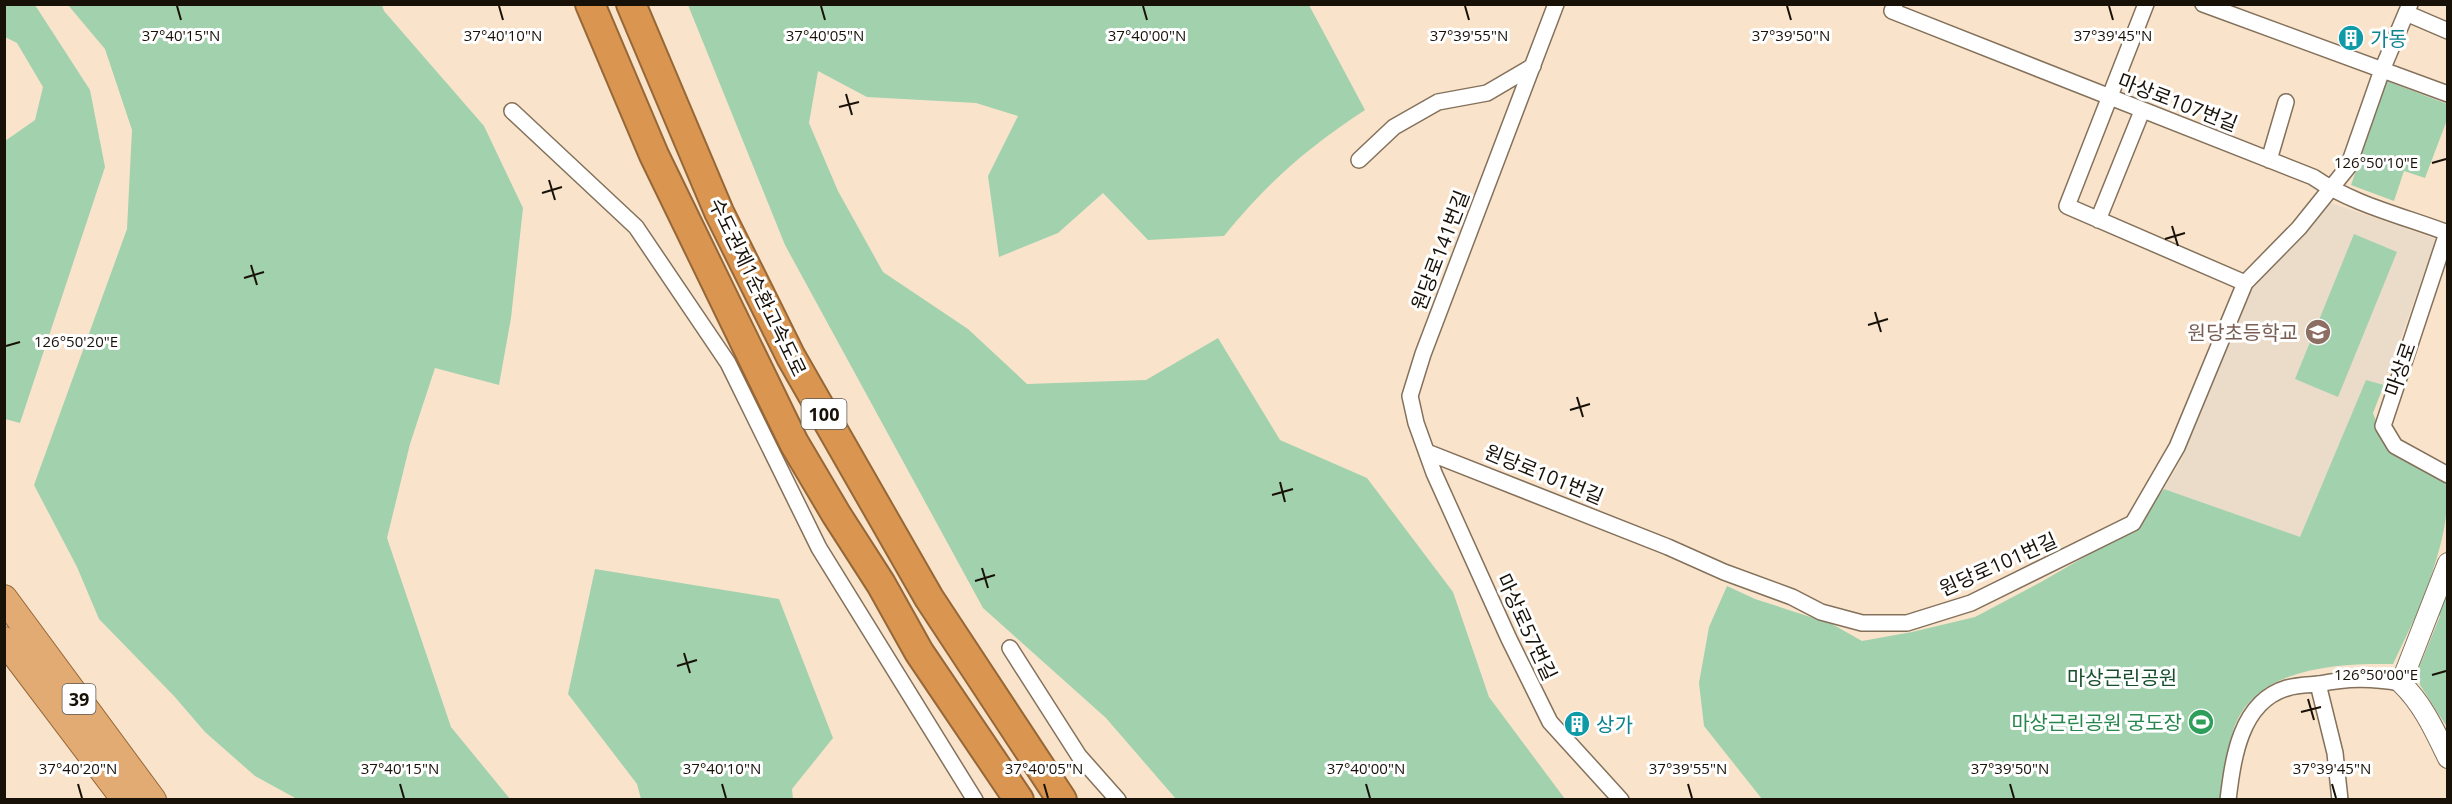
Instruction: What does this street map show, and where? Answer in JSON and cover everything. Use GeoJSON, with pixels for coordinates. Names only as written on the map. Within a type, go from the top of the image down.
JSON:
{"type":"FeatureCollection","features":[{"type":"Feature","properties":{"kind":"highway","name":"수도권제1순환고속도로"},"geometry":{"type":"LineString","coordinates":[[590,4],[654,155],[794,443],[881,584],[919,652],[1019,800]]}},
{"type":"Feature","properties":{"kind":"highway","name":"수도권제1순환고속도로"},"geometry":{"type":"LineString","coordinates":[[631,4],[719,212],[791,357],[929,597],[1062,800]]}},
{"type":"Feature","properties":{"kind":"highway","name":"39"},"geometry":{"type":"LineString","coordinates":[[4,598],[153,800]]}},
{"type":"Feature","properties":{"kind":"highway","name":"39"},"geometry":{"type":"LineString","coordinates":[[4,640],[125,800]]}},
{"type":"Feature","properties":{"kind":"street","name":"원당로141번길"},"geometry":{"type":"LineString","coordinates":[[1427,452],[1410,396],[1423,354],[1556,4]]}},
{"type":"Feature","properties":{"kind":"street"},"geometry":{"type":"LineString","coordinates":[[2146,4],[2067,206],[2245,283]]}},
{"type":"Feature","properties":{"kind":"street"},"geometry":{"type":"LineString","coordinates":[[2203,4],[2448,94]]}},
{"type":"Feature","properties":{"kind":"street","name":"마상로107번길"},"geometry":{"type":"LineString","coordinates":[[1894,8],[2109,98],[2313,177],[2331,189],[2447,233]]}},
{"type":"Feature","properties":{"kind":"street"},"geometry":{"type":"LineString","coordinates":[[2408,9],[2448,31]]}},
{"type":"Feature","properties":{"kind":"street","name":"원당로101번길"},"geometry":{"type":"LineString","coordinates":[[1427,452],[1657,542],[1724,572],[1792,597],[1821,612],[1862,623],[1907,623],[1971,603],[2133,522],[2177,447],[2245,283],[2299,228],[2348,167],[2382,70],[2408,9]]}},
{"type":"Feature","properties":{"kind":"street"},"geometry":{"type":"LineString","coordinates":[[1359,160],[1394,127],[1438,102],[1487,93],[1533,66]]}},
{"type":"Feature","properties":{"kind":"street"},"geometry":{"type":"LineString","coordinates":[[2268,160],[2286,102]]}},
{"type":"Feature","properties":{"kind":"street"},"geometry":{"type":"LineString","coordinates":[[512,111],[636,227],[722,353],[819,548],[975,800]]}},
{"type":"Feature","properties":{"kind":"street"},"geometry":{"type":"LineString","coordinates":[[2097,220],[2142,111]]}},
{"type":"Feature","properties":{"kind":"street","name":"마상로"},"geometry":{"type":"LineString","coordinates":[[2447,233],[2383,426],[2395,446],[2448,475]]}},
{"type":"Feature","properties":{"kind":"street","name":"마상로57번길"},"geometry":{"type":"LineString","coordinates":[[1427,452],[1509,639],[1550,722],[1621,800]]}},
{"type":"Feature","properties":{"kind":"street"},"geometry":{"type":"LineString","coordinates":[[2401,683],[2448,563]]}},
{"type":"Feature","properties":{"kind":"street"},"geometry":{"type":"LineString","coordinates":[[1010,648],[1079,756],[1118,800]]}},
{"type":"Feature","properties":{"kind":"street"},"geometry":{"type":"LineString","coordinates":[[2228,800],[2241,733],[2255,711],[2285,688],[2361,678],[2401,683],[2411,693],[2430,721],[2448,758]]}},
{"type":"Feature","properties":{"kind":"street"},"geometry":{"type":"LineString","coordinates":[[2318,684],[2335,753],[2340,800]]}},
{"type":"Feature","properties":{"kind":"shaded area","name":"원당초등학교"},"geometry":{"type":"Polygon","coordinates":[[[2331,203],[2436,239],[2384,385],[2366,380],[2300,538],[2164,489],[2181,460],[2254,284],[2331,203]]]}},
{"type":"Feature","properties":{"kind":"green space"},"geometry":{"type":"Polygon","coordinates":[[[5,4],[35,5],[90,90],[105,167],[20,423],[5,419],[5,141],[35,120],[43,87],[17,43],[5,37],[5,4]]]}},
{"type":"Feature","properties":{"kind":"green space"},"geometry":{"type":"Polygon","coordinates":[[[68,5],[382,5],[384,11],[484,126],[523,208],[511,318],[499,385],[435,368],[410,444],[387,538],[451,727],[510,799],[297,799],[255,776],[205,732],[174,696],[99,619],[77,567],[34,485],[127,229],[132,130],[105,49],[68,5]]]}},
{"type":"Feature","properties":{"kind":"green space"},"geometry":{"type":"Polygon","coordinates":[[[688,5],[1309,5],[1365,110],[1324,138],[1289,167],[1224,236],[1148,240],[1103,193],[1058,233],[999,257],[988,176],[1018,116],[976,103],[867,97],[818,71],[809,123],[838,191],[883,272],[968,329],[1027,384],[1146,380],[1218,338],[1280,440],[1367,478],[1453,592],[1489,697],[1565,799],[1176,799],[1106,718],[983,608],[785,245],[688,5]]]}},
{"type":"Feature","properties":{"kind":"green space"},"geometry":{"type":"Polygon","coordinates":[[[2387,81],[2447,104],[2447,120],[2425,178],[2404,171],[2394,201],[2351,185],[2387,81]]]}},
{"type":"Feature","properties":{"kind":"green space"},"geometry":{"type":"Polygon","coordinates":[[[2354,234],[2397,252],[2338,397],[2295,379],[2354,234]]]}},
{"type":"Feature","properties":{"kind":"green space","name":"마상근린공원"},"geometry":{"type":"Polygon","coordinates":[[[2366,380],[2384,385],[2373,413],[2379,429],[2445,479],[2447,507],[2445,521],[2427,589],[2447,597],[2447,727],[2420,685],[2418,670],[2440,616],[2420,607],[2393,664],[2323,668],[2278,681],[2259,693],[2243,710],[2233,731],[2227,756],[2223,799],[1762,799],[1704,726],[1699,683],[1709,627],[1727,586],[1755,599],[1832,624],[1862,641],[1975,617],[2133,529],[2164,489],[2300,537],[2366,380]]]}},
{"type":"Feature","properties":{"kind":"green space"},"geometry":{"type":"Polygon","coordinates":[[[595,569],[779,599],[833,738],[792,789],[793,799],[641,799],[637,784],[568,694],[595,569]]]}},
{"type":"Feature","properties":{"kind":"place","name":"가동"},"geometry":{"type":"Point","coordinates":[2351,38]}},
{"type":"Feature","properties":{"kind":"place","name":"원당초등학교"},"geometry":{"type":"Point","coordinates":[2318,332]}},
{"type":"Feature","properties":{"kind":"place","name":"마상근린공원 궁도장"},"geometry":{"type":"Point","coordinates":[2201,722]}},
{"type":"Feature","properties":{"kind":"place","name":"상가"},"geometry":{"type":"Point","coordinates":[1577,724]}}]}
